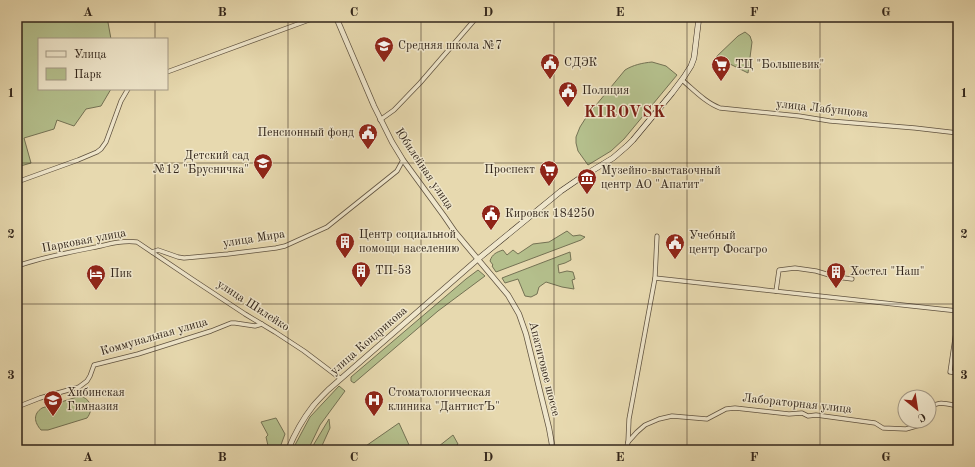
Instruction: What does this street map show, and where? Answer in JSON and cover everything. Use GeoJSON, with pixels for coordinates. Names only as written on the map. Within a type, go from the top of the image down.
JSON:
{"type":"FeatureCollection","features":[{"type":"Feature","properties":{"kind":"main road"},"geometry":{"type":"LineString","coordinates":[[478,259],[561,191],[613,158],[627,146],[683,79],[691,66],[694,58],[699,17]]}},
{"type":"Feature","properties":{"kind":"street"},"geometry":{"type":"LineString","coordinates":[[168,72],[316,17]]}},
{"type":"Feature","properties":{"kind":"street","name":"Юбилейная улица"},"geometry":{"type":"LineString","coordinates":[[336,17],[380,120],[392,142],[403,160],[455,232],[478,259]]}},
{"type":"Feature","properties":{"kind":"street"},"geometry":{"type":"LineString","coordinates":[[380,120],[394,110],[420,84],[477,17]]}},
{"type":"Feature","properties":{"kind":"street"},"geometry":{"type":"LineString","coordinates":[[953,17],[958,23]]}},
{"type":"Feature","properties":{"kind":"street","name":"улица Лабунцова"},"geometry":{"type":"LineString","coordinates":[[683,79],[690,88],[710,103],[720,108],[799,116],[830,121],[958,133]]}},
{"type":"Feature","properties":{"kind":"street"},"geometry":{"type":"LineString","coordinates":[[17,182],[78,160],[101,149],[106,142],[121,100],[127,90]]}},
{"type":"Feature","properties":{"kind":"street","name":"улица Мира"},"geometry":{"type":"LineString","coordinates":[[152,252],[158,250],[184,258],[228,254],[285,246],[327,227],[397,171],[403,160]]}},
{"type":"Feature","properties":{"kind":"street"},"geometry":{"type":"LineString","coordinates":[[626,450],[628,442],[629,419],[655,278],[657,236]]}},
{"type":"Feature","properties":{"kind":"street","name":"Парковая улица"},"geometry":{"type":"LineString","coordinates":[[17,266],[58,255],[128,241],[137,242],[152,252]]}},
{"type":"Feature","properties":{"kind":"street","name":"улица Шилейко"},"geometry":{"type":"LineString","coordinates":[[152,252],[304,351],[341,379]]}},
{"type":"Feature","properties":{"kind":"street","name":"Апатитовое шоссе"},"geometry":{"type":"LineString","coordinates":[[478,259],[500,284],[519,314],[526,334],[553,450]]}},
{"type":"Feature","properties":{"kind":"street","name":"улица Кондрикова"},"geometry":{"type":"LineString","coordinates":[[288,450],[294,436],[313,405],[478,259]]}},
{"type":"Feature","properties":{"kind":"street"},"geometry":{"type":"LineString","coordinates":[[776,291],[779,270],[795,268],[816,271],[852,280]]}},
{"type":"Feature","properties":{"kind":"street"},"geometry":{"type":"LineString","coordinates":[[655,278],[958,311]]}},
{"type":"Feature","properties":{"kind":"street"},"geometry":{"type":"LineString","coordinates":[[958,318],[950,372],[958,373]]}},
{"type":"Feature","properties":{"kind":"street","name":"Коммунальная улица"},"geometry":{"type":"LineString","coordinates":[[17,406],[79,387],[87,381],[94,365],[145,352],[231,323],[255,326],[262,324]]}},
{"type":"Feature","properties":{"kind":"street"},"geometry":{"type":"LineString","coordinates":[[937,403],[958,406]]}},
{"type":"Feature","properties":{"kind":"street","name":"Лабораторная улица"},"geometry":{"type":"LineString","coordinates":[[628,442],[645,425],[659,419],[672,416],[707,419],[726,409],[735,408],[789,414],[802,413],[808,416],[816,415],[875,423],[883,428],[908,429]]}},
{"type":"Feature","properties":{"kind":"green space"},"geometry":{"type":"Polygon","coordinates":[[[17,17],[107,17],[111,38],[38,38],[38,90],[110,90],[101,106],[86,109],[74,126],[57,120],[54,129],[24,138],[31,163],[17,167],[17,17]]]}},
{"type":"Feature","properties":{"kind":"green space"},"geometry":{"type":"Polygon","coordinates":[[[745,32],[750,36],[752,42],[748,73],[716,57],[738,36],[745,32]]]}},
{"type":"Feature","properties":{"kind":"green space"},"geometry":{"type":"Polygon","coordinates":[[[652,62],[666,66],[677,75],[624,139],[611,151],[588,165],[578,151],[576,143],[576,137],[580,127],[587,116],[625,70],[638,64],[652,62]]]}},
{"type":"Feature","properties":{"kind":"green space"},"geometry":{"type":"Polygon","coordinates":[[[567,231],[573,236],[580,235],[585,237],[581,240],[496,272],[492,266],[493,265],[490,261],[493,255],[503,250],[507,255],[513,250],[518,254],[533,244],[549,242],[567,231]]]}},
{"type":"Feature","properties":{"kind":"green space"},"geometry":{"type":"Polygon","coordinates":[[[570,252],[571,260],[558,265],[559,273],[567,271],[573,272],[575,279],[572,280],[574,289],[546,282],[539,287],[537,294],[531,297],[525,296],[518,279],[505,283],[502,278],[570,252]]]}},
{"type":"Feature","properties":{"kind":"green space"},"geometry":{"type":"Polygon","coordinates":[[[478,270],[485,276],[438,311],[354,383],[351,381],[351,377],[478,270]]]}},
{"type":"Feature","properties":{"kind":"green space"},"geometry":{"type":"Polygon","coordinates":[[[339,386],[345,391],[320,425],[308,450],[294,450],[295,445],[310,417],[339,386]]]}},
{"type":"Feature","properties":{"kind":"green space"},"geometry":{"type":"Polygon","coordinates":[[[80,396],[87,399],[91,408],[87,418],[48,430],[41,430],[36,421],[36,415],[39,410],[80,396]]]}},
{"type":"Feature","properties":{"kind":"green space"},"geometry":{"type":"Polygon","coordinates":[[[276,418],[285,434],[279,450],[269,450],[266,437],[268,435],[261,422],[276,418]]]}},
{"type":"Feature","properties":{"kind":"green space"},"geometry":{"type":"Polygon","coordinates":[[[329,419],[330,428],[320,450],[313,450],[314,444],[329,419]]]}},
{"type":"Feature","properties":{"kind":"green space"},"geometry":{"type":"Polygon","coordinates":[[[399,423],[409,445],[407,450],[360,450],[399,423]]]}},
{"type":"Feature","properties":{"kind":"green space"},"geometry":{"type":"Polygon","coordinates":[[[453,435],[458,444],[451,450],[434,450],[453,435]]]}},
{"type":"Feature","properties":{"kind":"place","name":"Средняя школа №7"},"geometry":{"type":"Point","coordinates":[384,63]}},
{"type":"Feature","properties":{"kind":"place","name":"СДЭК"},"geometry":{"type":"Point","coordinates":[550,80]}},
{"type":"Feature","properties":{"kind":"place","name":"ТЦ \"Большевик\""},"geometry":{"type":"Point","coordinates":[721,82]}},
{"type":"Feature","properties":{"kind":"place","name":"Полиция"},"geometry":{"type":"Point","coordinates":[568,108]}},
{"type":"Feature","properties":{"kind":"place","name":"Пенсионный фонд"},"geometry":{"type":"Point","coordinates":[368,150]}},
{"type":"Feature","properties":{"kind":"place","name":"Детский сад №12 \"Брусничка\""},"geometry":{"type":"Point","coordinates":[263,180]}},
{"type":"Feature","properties":{"kind":"place","name":"Проспект"},"geometry":{"type":"Point","coordinates":[549,187]}},
{"type":"Feature","properties":{"kind":"place","name":"Музейно-выставочный центр АО \"Апатит\""},"geometry":{"type":"Point","coordinates":[587,195]}},
{"type":"Feature","properties":{"kind":"place","name":"Кировск 184250"},"geometry":{"type":"Point","coordinates":[491,231]}},
{"type":"Feature","properties":{"kind":"place","name":"Центр социальной помощи населению"},"geometry":{"type":"Point","coordinates":[345,259]}},
{"type":"Feature","properties":{"kind":"place","name":"Учебный центр Фосагро"},"geometry":{"type":"Point","coordinates":[675,260]}},
{"type":"Feature","properties":{"kind":"place","name":"ТП-53"},"geometry":{"type":"Point","coordinates":[361,288]}},
{"type":"Feature","properties":{"kind":"place","name":"Хостел \"Наш\""},"geometry":{"type":"Point","coordinates":[836,289]}},
{"type":"Feature","properties":{"kind":"place","name":"Пик"},"geometry":{"type":"Point","coordinates":[96,291]}},
{"type":"Feature","properties":{"kind":"place","name":"Хибинская Гимназия"},"geometry":{"type":"Point","coordinates":[53,417]}},
{"type":"Feature","properties":{"kind":"place","name":"Стоматологическая клиника \"ДантистЪ\""},"geometry":{"type":"Point","coordinates":[374,417]}},
{"type":"Feature","properties":{"kind":"district","name":"KIROVSK"},"geometry":{"type":"Point","coordinates":[625,113]}}]}
